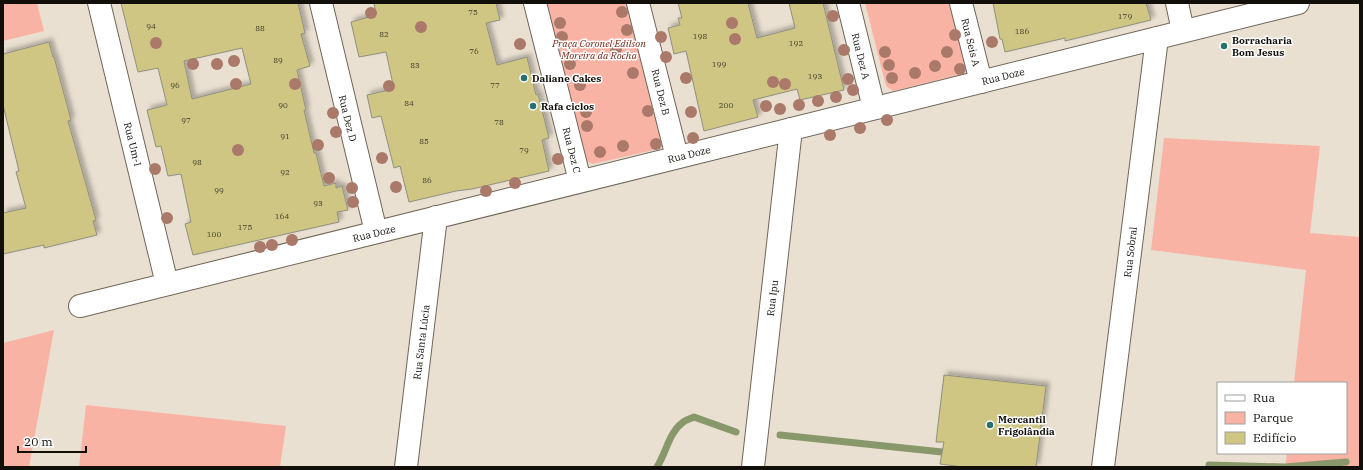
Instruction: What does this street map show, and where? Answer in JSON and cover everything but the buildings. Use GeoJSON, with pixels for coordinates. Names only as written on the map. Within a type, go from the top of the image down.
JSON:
{"type":"FeatureCollection","features":[{"type":"Feature","properties":{"kind":"street","name":"Rua Um-I"},"geometry":{"type":"LineString","coordinates":[[99,3],[167,284]]}},
{"type":"Feature","properties":{"kind":"street","name":"Rua Dez D"},"geometry":{"type":"LineString","coordinates":[[321,3],[376,232]]}},
{"type":"Feature","properties":{"kind":"street","name":"Rua Dez C"},"geometry":{"type":"LineString","coordinates":[[534,3],[580,181]]}},
{"type":"Feature","properties":{"kind":"street","name":"Rua Dez B"},"geometry":{"type":"LineString","coordinates":[[638,3],[677,157]]}},
{"type":"Feature","properties":{"kind":"street","name":"Rua Dez A"},"geometry":{"type":"LineString","coordinates":[[848,3],[874,108]]}},
{"type":"Feature","properties":{"kind":"street","name":"Rua Seis A"},"geometry":{"type":"LineString","coordinates":[[962,3],[981,82]]}},
{"type":"Feature","properties":{"kind":"street"},"geometry":{"type":"LineString","coordinates":[[1177,3],[1183,31]]}},
{"type":"Feature","properties":{"kind":"street","name":"Rua Doze"},"geometry":{"type":"LineString","coordinates":[[80,306],[1298,3]]}},
{"type":"Feature","properties":{"kind":"street","name":"Rua Sobral"},"geometry":{"type":"LineString","coordinates":[[1103,467],[1157,38]]}},
{"type":"Feature","properties":{"kind":"street","name":"Rua Ipu"},"geometry":{"type":"LineString","coordinates":[[753,467],[791,129]]}},
{"type":"Feature","properties":{"kind":"street","name":"Rua Santa Lúcia"},"geometry":{"type":"LineString","coordinates":[[406,467],[436,217]]}},
{"type":"Feature","properties":{"kind":"green space"},"geometry":{"type":"Polygon","coordinates":[[[3,3],[37,3],[44,31],[3,41],[3,3]]]}},
{"type":"Feature","properties":{"kind":"green space","name":"Praça Coronel Edilson Moreira da Rocha"},"geometry":{"type":"Polygon","coordinates":[[[546,3],[629,3],[662,142],[658,149],[593,164],[586,161],[546,3]]]}},
{"type":"Feature","properties":{"kind":"green space"},"geometry":{"type":"Polygon","coordinates":[[[865,3],[951,3],[967,67],[962,74],[893,91],[886,86],[865,3]]]}},
{"type":"Feature","properties":{"kind":"green space"},"geometry":{"type":"Polygon","coordinates":[[[1164,138],[1320,146],[1310,233],[1360,237],[1360,467],[1285,467],[1287,454],[1347,454],[1347,382],[1294,382],[1306,270],[1151,250],[1164,138]]]}},
{"type":"Feature","properties":{"kind":"green space"},"geometry":{"type":"Polygon","coordinates":[[[54,330],[29,467],[3,467],[3,343],[54,330]]]}},
{"type":"Feature","properties":{"kind":"green space"},"geometry":{"type":"Polygon","coordinates":[[[86,405],[286,426],[280,467],[79,467],[86,405]]]}},
{"type":"Feature","properties":{"kind":"waterway"},"geometry":{"type":"LineString","coordinates":[[657,467],[674,432],[686,420],[694,417],[736,432]]}},
{"type":"Feature","properties":{"kind":"waterway"},"geometry":{"type":"LineString","coordinates":[[780,435],[942,452]]}},
{"type":"Feature","properties":{"kind":"waterway"},"geometry":{"type":"LineString","coordinates":[[1209,465],[1285,467],[1346,462]]}},
{"type":"Feature","properties":{"kind":"place","name":"Borracharia Bom Jesus"},"geometry":{"type":"Point","coordinates":[1224,46]}},
{"type":"Feature","properties":{"kind":"place","name":"Daliane Cakes"},"geometry":{"type":"Point","coordinates":[524,78]}},
{"type":"Feature","properties":{"kind":"place","name":"Rafa ciclos"},"geometry":{"type":"Point","coordinates":[533,106]}},
{"type":"Feature","properties":{"kind":"place","name":"Mercantil Frigolândia"},"geometry":{"type":"Point","coordinates":[990,425]}}]}
